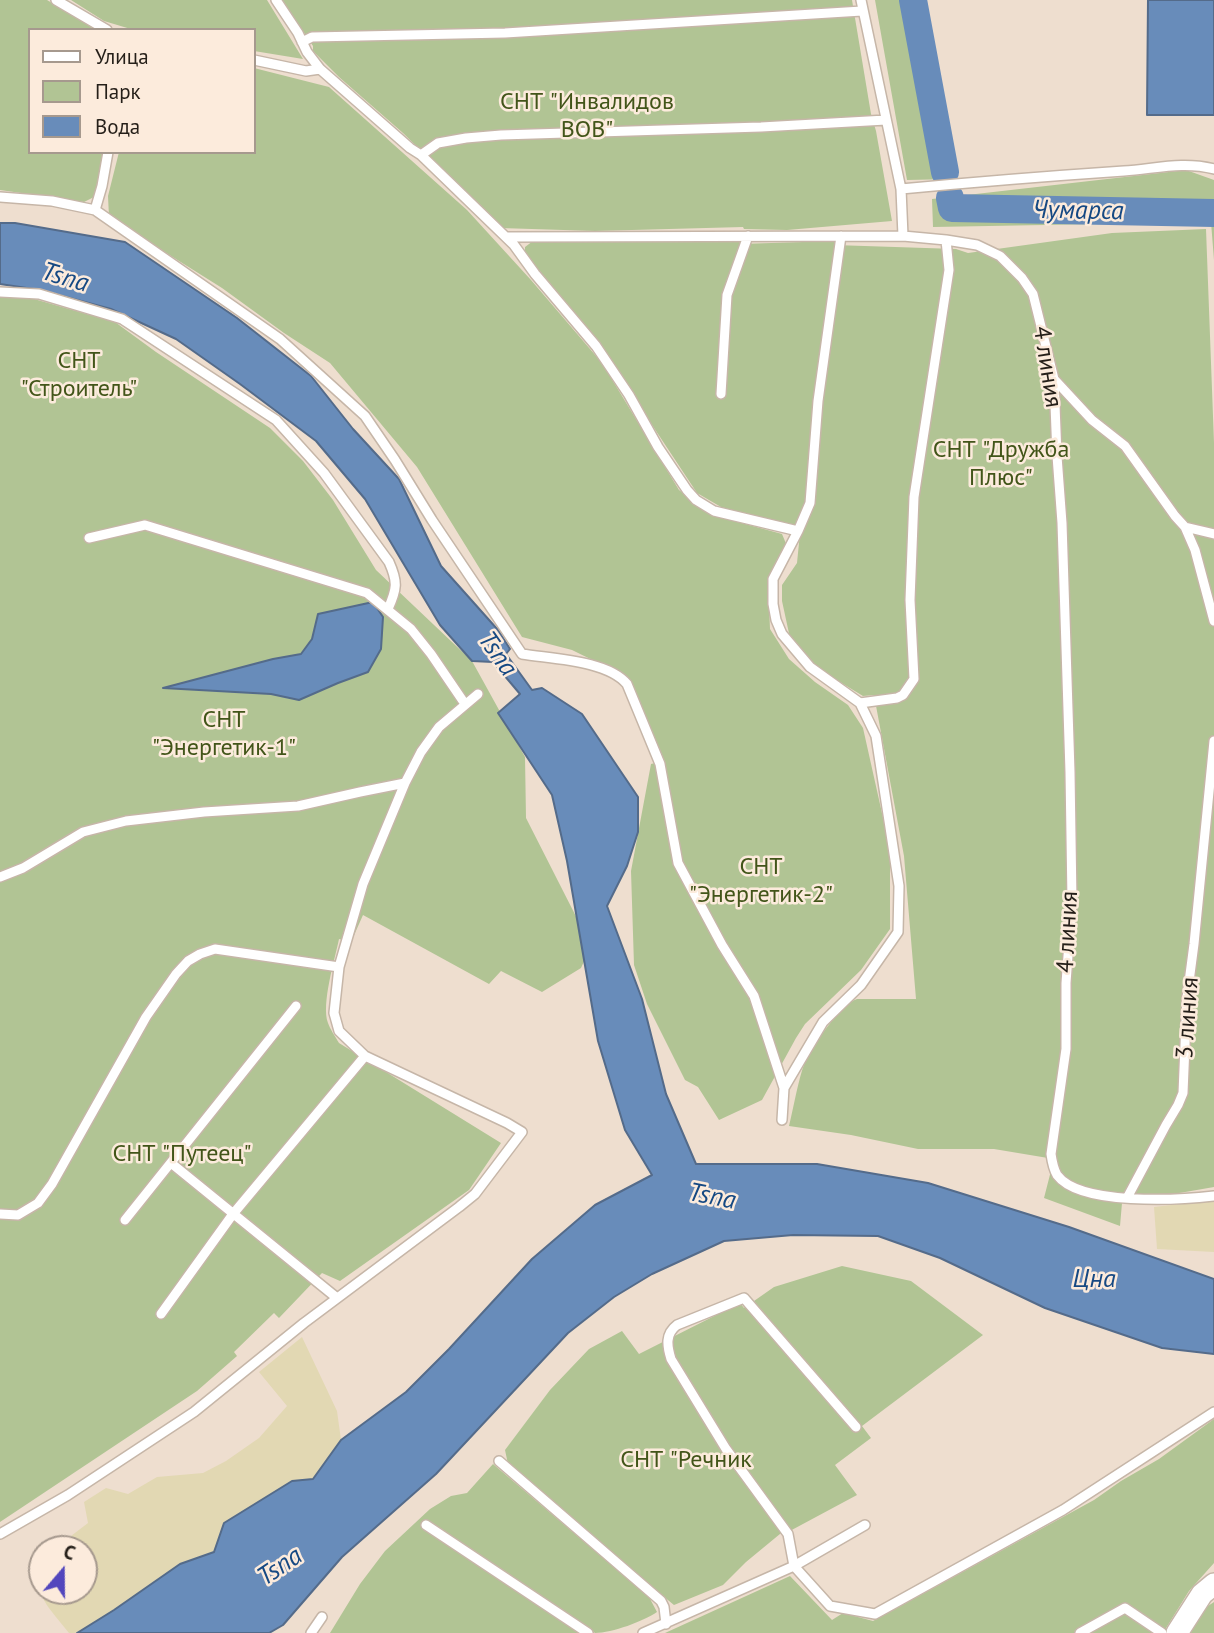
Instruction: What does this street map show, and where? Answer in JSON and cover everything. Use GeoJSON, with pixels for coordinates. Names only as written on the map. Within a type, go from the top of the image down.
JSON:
{"type":"FeatureCollection","features":[{"type":"Feature","properties":{"kind":"street"},"geometry":{"type":"LineString","coordinates":[[1177,1633],[1196,1602],[1214,1584]]}},
{"type":"Feature","properties":{"kind":"lane"},"geometry":{"type":"LineString","coordinates":[[56,0],[104,28]]}},
{"type":"Feature","properties":{"kind":"lane"},"geometry":{"type":"LineString","coordinates":[[275,0],[320,69],[421,155],[514,245],[596,346],[629,395],[658,447],[696,500],[714,511],[798,531]]}},
{"type":"Feature","properties":{"kind":"lane"},"geometry":{"type":"LineString","coordinates":[[861,0],[901,189],[903,236]]}},
{"type":"Feature","properties":{"kind":"lane"},"geometry":{"type":"LineString","coordinates":[[302,42],[312,37],[505,33],[862,11]]}},
{"type":"Feature","properties":{"kind":"lane"},"geometry":{"type":"LineString","coordinates":[[256,60],[306,71],[320,69]]}},
{"type":"Feature","properties":{"kind":"lane"},"geometry":{"type":"LineString","coordinates":[[421,155],[438,143],[501,135],[886,120]]}},
{"type":"Feature","properties":{"kind":"lane"},"geometry":{"type":"LineString","coordinates":[[95,211],[108,154]]}},
{"type":"Feature","properties":{"kind":"lane"},"geometry":{"type":"LineString","coordinates":[[901,189],[1141,170],[1170,165],[1199,165],[1214,169]]}},
{"type":"Feature","properties":{"kind":"lane"},"geometry":{"type":"LineString","coordinates":[[0,197],[52,201],[95,211],[280,339],[365,416],[522,654],[597,666],[614,672],[627,684],[660,764],[678,863],[722,945],[754,996],[784,1088],[782,1120]]}},
{"type":"Feature","properties":{"kind":"lane"},"geometry":{"type":"LineString","coordinates":[[721,394],[727,295],[748,236]]}},
{"type":"Feature","properties":{"kind":"lane"},"geometry":{"type":"LineString","coordinates":[[784,1088],[823,1023],[861,985],[898,932],[900,886],[876,736],[860,703],[810,667],[782,634],[773,604],[774,579],[810,503],[818,401],[841,236]]}},
{"type":"Feature","properties":{"kind":"lane","name":"4 линия"},"geometry":{"type":"LineString","coordinates":[[506,237],[903,236],[946,240],[977,245],[1000,256],[1022,278],[1033,294],[1054,379],[1066,653],[1072,901],[1066,983],[1066,1049],[1051,1154],[1059,1177],[1079,1190],[1127,1198]]}},
{"type":"Feature","properties":{"kind":"lane"},"geometry":{"type":"LineString","coordinates":[[860,703],[897,698],[903,695],[914,679],[910,600],[914,497],[949,270],[946,240]]}},
{"type":"Feature","properties":{"kind":"lane"},"geometry":{"type":"LineString","coordinates":[[0,292],[39,294],[122,319],[276,420],[324,473],[389,562],[397,590],[388,609]]}},
{"type":"Feature","properties":{"kind":"lane"},"geometry":{"type":"LineString","coordinates":[[1054,379],[1092,420],[1125,446],[1185,527],[1195,550],[1214,621]]}},
{"type":"Feature","properties":{"kind":"lane"},"geometry":{"type":"LineString","coordinates":[[89,538],[145,525],[367,593],[411,629],[465,704]]}},
{"type":"Feature","properties":{"kind":"lane"},"geometry":{"type":"LineString","coordinates":[[1185,527],[1214,534]]}},
{"type":"Feature","properties":{"kind":"lane"},"geometry":{"type":"LineString","coordinates":[[0,1534],[68,1494],[194,1412],[304,1323],[475,1194],[522,1132],[365,1056],[344,1038],[334,1020],[339,967],[362,884],[405,783],[421,752],[439,727],[478,694]]}},
{"type":"Feature","properties":{"kind":"lane","name":"3 линия"},"geometry":{"type":"LineString","coordinates":[[1127,1198],[1183,1093],[1187,997],[1214,741]]}},
{"type":"Feature","properties":{"kind":"lane"},"geometry":{"type":"LineString","coordinates":[[0,877],[23,868],[83,832],[126,821],[204,812],[298,806],[405,783]]}},
{"type":"Feature","properties":{"kind":"lane"},"geometry":{"type":"LineString","coordinates":[[0,1214],[18,1215],[38,1203],[58,1173],[146,1017],[188,961],[215,949],[339,967]]}},
{"type":"Feature","properties":{"kind":"lane"},"geometry":{"type":"LineString","coordinates":[[125,1220],[296,1006]]}},
{"type":"Feature","properties":{"kind":"lane"},"geometry":{"type":"LineString","coordinates":[[161,1314],[233,1214],[365,1056]]}},
{"type":"Feature","properties":{"kind":"lane"},"geometry":{"type":"LineString","coordinates":[[171,1163],[337,1298]]}},
{"type":"Feature","properties":{"kind":"lane"},"geometry":{"type":"LineString","coordinates":[[1127,1198],[1174,1200],[1214,1196]]}},
{"type":"Feature","properties":{"kind":"lane"},"geometry":{"type":"LineString","coordinates":[[856,1427],[744,1298],[671,1329],[667,1347],[671,1359],[726,1449],[788,1534],[794,1566],[830,1606],[875,1614],[1063,1510],[1214,1412]]}},
{"type":"Feature","properties":{"kind":"lane"},"geometry":{"type":"LineString","coordinates":[[499,1461],[661,1601],[666,1624]]}},
{"type":"Feature","properties":{"kind":"lane"},"geometry":{"type":"LineString","coordinates":[[426,1525],[588,1633]]}},
{"type":"Feature","properties":{"kind":"lane"},"geometry":{"type":"LineString","coordinates":[[643,1633],[794,1566],[865,1525]]}},
{"type":"Feature","properties":{"kind":"lane"},"geometry":{"type":"LineString","coordinates":[[1080,1633],[1125,1608],[1161,1633]]}},
{"type":"Feature","properties":{"kind":"lane"},"geometry":{"type":"LineString","coordinates":[[312,1633],[322,1617]]}},
{"type":"Feature","properties":{"kind":"green space"},"geometry":{"type":"Polygon","coordinates":[[[0,0],[47,0],[93,28],[28,28],[28,154],[104,154],[94,197],[84,202],[0,190],[0,0]]]}},
{"type":"Feature","properties":{"kind":"green space"},"geometry":{"type":"Polygon","coordinates":[[[71,0],[267,0],[303,59],[256,51],[256,28],[127,28],[104,21],[71,0]]]}},
{"type":"Feature","properties":{"kind":"green space","name":"СНТ \"Инвалидов ВОВ\""},"geometry":{"type":"Polygon","coordinates":[[[282,0],[852,0],[892,221],[787,230],[743,227],[595,231],[500,228],[403,133],[313,51],[313,46],[282,0]]]}},
{"type":"Feature","properties":{"kind":"green space"},"geometry":{"type":"Polygon","coordinates":[[[875,0],[920,0],[953,179],[907,180],[875,0]]]}},
{"type":"Feature","properties":{"kind":"green space","name":"СНТ \"Энергетик-2\""},"geometry":{"type":"Polygon","coordinates":[[[256,69],[329,87],[467,210],[531,280],[602,363],[679,490],[704,509],[720,517],[782,534],[787,546],[768,581],[770,629],[789,659],[815,682],[848,705],[863,728],[890,849],[890,929],[861,970],[805,1024],[762,1100],[719,1120],[698,1087],[685,1080],[647,1004],[634,965],[631,871],[651,764],[660,762],[627,677],[572,650],[522,637],[417,467],[330,363],[222,288],[109,217],[108,196],[118,154],[256,154],[256,69]]]}},
{"type":"Feature","properties":{"kind":"green space"},"geometry":{"type":"Polygon","coordinates":[[[1186,170],[1214,180],[1214,260],[1211,222],[933,227],[932,199],[1186,170]]]}},
{"type":"Feature","properties":{"kind":"green space","name":"СНТ \"Дружба Плюс\""},"geometry":{"type":"Polygon","coordinates":[[[1206,229],[1214,443],[1214,1187],[1122,1203],[1120,1226],[1044,1198],[1054,1159],[994,1149],[918,1149],[789,1126],[805,1062],[820,1037],[843,1008],[857,999],[916,999],[904,856],[874,695],[863,696],[812,665],[790,638],[782,601],[782,585],[797,563],[800,533],[792,526],[721,507],[697,493],[590,331],[525,254],[525,247],[533,241],[739,239],[740,244],[834,241],[834,245],[956,249],[968,253],[1112,233],[1206,229]]]}},
{"type":"Feature","properties":{"kind":"green space"},"geometry":{"type":"Polygon","coordinates":[[[0,296],[34,299],[115,322],[270,428],[303,461],[333,500],[376,570],[472,661],[525,757],[526,818],[591,946],[581,968],[542,992],[501,971],[489,984],[363,915],[351,942],[339,939],[329,981],[326,1015],[339,1043],[501,1143],[469,1190],[340,1281],[322,1273],[279,1318],[274,1313],[234,1352],[237,1356],[197,1391],[0,1522],[0,296]]]}},
{"type":"Feature","properties":{"kind":"green space","name":"СНТ \"Речник"},"geometry":{"type":"Polygon","coordinates":[[[842,1266],[911,1281],[983,1335],[862,1426],[871,1438],[835,1465],[857,1495],[788,1532],[786,1529],[723,1585],[674,1605],[508,1464],[505,1450],[550,1390],[589,1349],[622,1331],[639,1354],[740,1303],[744,1308],[774,1287],[842,1266]]]}},
{"type":"Feature","properties":{"kind":"green space"},"geometry":{"type":"Polygon","coordinates":[[[1214,1419],[1214,1563],[1189,1591],[1163,1633],[665,1633],[790,1576],[832,1620],[843,1613],[873,1621],[1094,1500],[1159,1459],[1214,1419]]]}},
{"type":"Feature","properties":{"kind":"green space"},"geometry":{"type":"Polygon","coordinates":[[[493,1464],[649,1597],[657,1612],[628,1626],[595,1633],[586,1625],[581,1633],[330,1633],[360,1584],[385,1551],[430,1509],[451,1496],[467,1493],[493,1464]]]}},
{"type":"Feature","properties":{"kind":"green space"},"geometry":{"type":"Polygon","coordinates":[[[1214,1602],[1214,1633],[1190,1633],[1205,1608],[1214,1602]]]}},
{"type":"Feature","properties":{"kind":"sand"},"geometry":{"type":"Polygon","coordinates":[[[1214,1200],[1214,1252],[1157,1249],[1154,1207],[1214,1200]]]}},
{"type":"Feature","properties":{"kind":"sand"},"geometry":{"type":"Polygon","coordinates":[[[302,1337],[337,1411],[341,1440],[313,1479],[292,1481],[215,1552],[180,1564],[77,1633],[69,1633],[47,1605],[98,1605],[98,1535],[72,1535],[88,1523],[84,1502],[106,1488],[128,1494],[157,1477],[203,1473],[259,1438],[287,1406],[259,1372],[302,1337]]]}},
{"type":"Feature","properties":{"kind":"water"},"geometry":{"type":"Polygon","coordinates":[[[1148,0],[1214,0],[1214,115],[1147,115],[1148,0]]]}},
{"type":"Feature","properties":{"kind":"water"},"geometry":{"type":"Polygon","coordinates":[[[0,223],[15,223],[125,242],[237,318],[311,376],[353,429],[399,479],[441,566],[498,630],[510,649],[506,654],[532,690],[542,688],[582,714],[638,797],[638,832],[627,866],[607,906],[642,999],[666,1094],[696,1164],[817,1164],[928,1183],[1069,1227],[1214,1279],[1214,1354],[1162,1348],[1045,1308],[940,1258],[878,1236],[793,1235],[724,1241],[652,1274],[614,1297],[568,1333],[436,1474],[342,1557],[283,1625],[269,1633],[77,1633],[180,1564],[214,1552],[224,1523],[292,1481],[313,1479],[341,1440],[406,1392],[532,1259],[595,1205],[652,1175],[625,1130],[598,1041],[567,861],[552,795],[498,713],[520,694],[493,662],[472,661],[440,625],[365,499],[316,441],[176,339],[111,309],[40,290],[0,284],[0,223]]]}},
{"type":"Feature","properties":{"kind":"water"},"geometry":{"type":"Polygon","coordinates":[[[373,602],[383,617],[381,649],[368,672],[299,700],[271,694],[163,688],[301,654],[312,639],[318,614],[373,602]]]}},
{"type":"Feature","properties":{"kind":"waterway","name":"Чумарса"},"geometry":{"type":"LineString","coordinates":[[913,0],[945,172]]}},
{"type":"Feature","properties":{"kind":"waterway","name":"Чумарса"},"geometry":{"type":"LineString","coordinates":[[950,198],[952,208],[1214,213]]}},
{"type":"Feature","properties":{"kind":"water label","name":"Tsna"},"geometry":{"type":"Point","coordinates":[65,278]}},
{"type":"Feature","properties":{"kind":"water label","name":"Tsna"},"geometry":{"type":"Point","coordinates":[497,654]}},
{"type":"Feature","properties":{"kind":"water label","name":"Tsna"},"geometry":{"type":"Point","coordinates":[712,1197]}},
{"type":"Feature","properties":{"kind":"water label","name":"Цна"},"geometry":{"type":"Point","coordinates":[1094,1280]}},
{"type":"Feature","properties":{"kind":"water label","name":"Tsna"},"geometry":{"type":"Point","coordinates":[280,1567]}},
{"type":"Feature","properties":{"kind":"park label","name":"СНТ \"Строитель\""},"geometry":{"type":"Point","coordinates":[79,375]}},
{"type":"Feature","properties":{"kind":"park label","name":"СНТ \"Энергетик-1\""},"geometry":{"type":"Point","coordinates":[224,734]}},
{"type":"Feature","properties":{"kind":"park label","name":"СНТ \"Путеец\""},"geometry":{"type":"Point","coordinates":[182,1154]}}]}
